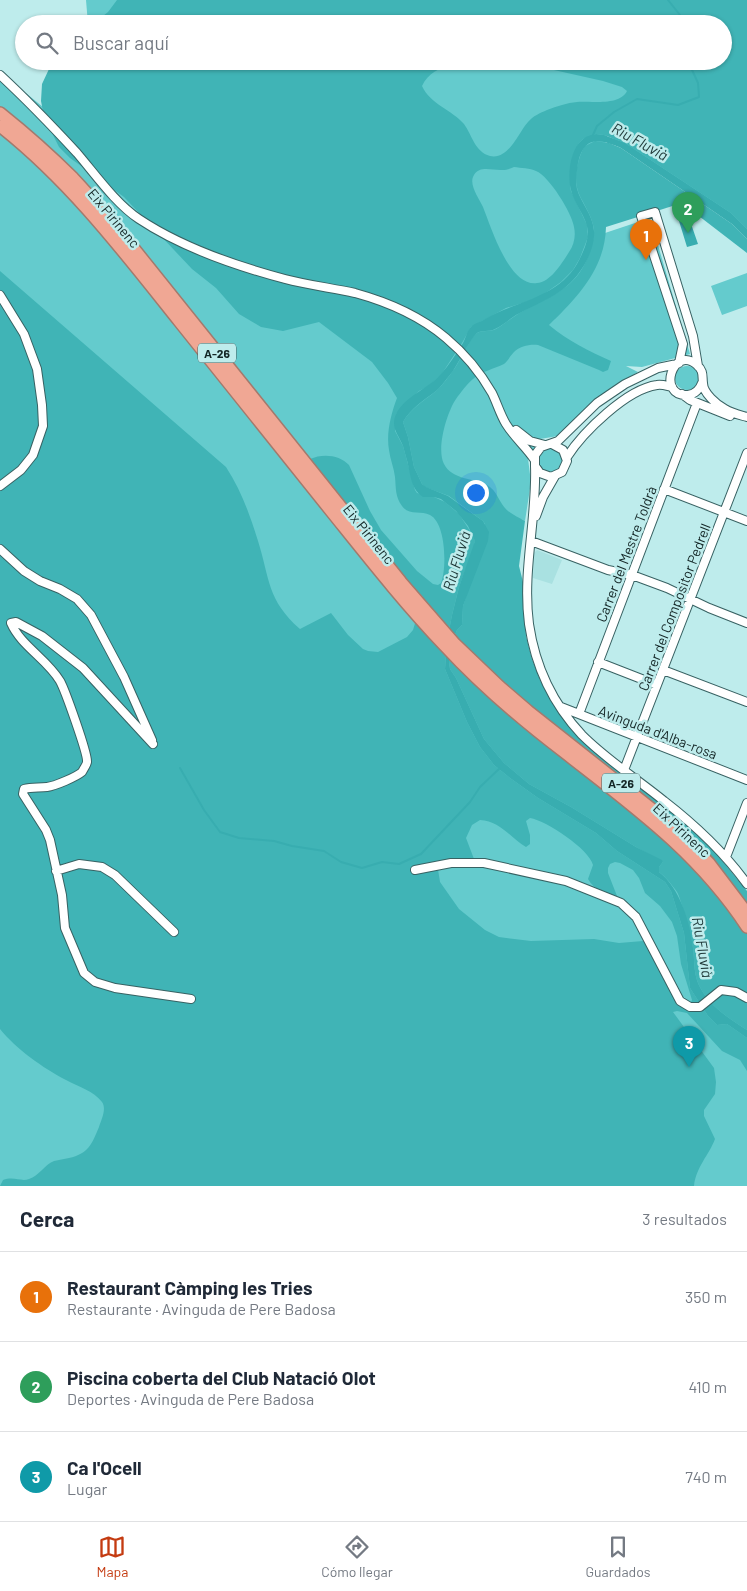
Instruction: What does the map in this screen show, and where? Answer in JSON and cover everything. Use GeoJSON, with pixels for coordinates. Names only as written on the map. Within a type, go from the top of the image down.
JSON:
{"type":"FeatureCollection","features":[{"type":"Feature","properties":{"kind":"highway","name":"Eix Pirinenc"},"geometry":{"type":"LineString","coordinates":[[0,113],[25,133],[67,172],[98,206],[401,582],[455,644],[528,711],[672,825],[709,863],[747,913]]}},
{"type":"Feature","properties":{"kind":"highway","name":"Eix Pirinenc"},"geometry":{"type":"LineString","coordinates":[[0,126],[32,152],[80,200],[418,617],[478,680],[523,720],[626,799],[664,831],[713,881],[747,927]]}},
{"type":"Feature","properties":{"kind":"street"},"geometry":{"type":"LineString","coordinates":[[0,75],[28,100],[122,205],[138,219],[184,244],[215,256],[270,275],[363,296],[415,316],[437,331],[464,355],[487,386],[507,425],[543,475],[555,476]]}},
{"type":"Feature","properties":{"kind":"street"},"geometry":{"type":"LineString","coordinates":[[672,387],[670,375],[678,364],[683,344],[641,216],[655,212],[693,336],[698,366],[702,372],[702,383],[706,392],[725,409],[747,417]]}},
{"type":"Feature","properties":{"kind":"street"},"geometry":{"type":"LineString","coordinates":[[0,295],[24,334],[37,369],[43,426],[33,455],[21,470],[0,486]]}},
{"type":"Feature","properties":{"kind":"street"},"geometry":{"type":"LineString","coordinates":[[698,366],[691,362],[658,368],[625,384],[597,403],[563,437],[537,451],[534,522],[527,592],[531,636],[538,664],[544,678],[560,707],[582,735],[687,820],[726,857],[747,884]]}},
{"type":"Feature","properties":{"kind":"street"},"geometry":{"type":"LineString","coordinates":[[682,394],[693,394],[702,383]]}},
{"type":"Feature","properties":{"kind":"street"},"geometry":{"type":"LineString","coordinates":[[534,522],[543,497],[555,476],[565,469],[567,457],[574,445],[603,416],[624,400],[644,389],[660,384],[672,387],[677,392],[697,403],[747,422]]}},
{"type":"Feature","properties":{"kind":"street","name":"Carrer del Mestre Toldrà"},"geometry":{"type":"LineString","coordinates":[[579,714],[697,403]]}},
{"type":"Feature","properties":{"kind":"street"},"geometry":{"type":"LineString","coordinates":[[499,407],[522,436],[530,442],[560,447],[567,457]]}},
{"type":"Feature","properties":{"kind":"street","name":"Carrer del Compositor Pedrell"},"geometry":{"type":"LineString","coordinates":[[624,770],[747,453]]}},
{"type":"Feature","properties":{"kind":"street"},"geometry":{"type":"LineString","coordinates":[[664,489],[747,521]]}},
{"type":"Feature","properties":{"kind":"street"},"geometry":{"type":"LineString","coordinates":[[531,541],[608,570],[632,575],[667,588],[747,623]]}},
{"type":"Feature","properties":{"kind":"street"},"geometry":{"type":"LineString","coordinates":[[0,549],[32,576],[77,599],[91,615],[124,677],[153,744],[84,668],[42,636],[16,622],[11,623],[18,636],[61,682],[85,748],[87,762],[81,772],[61,783],[48,787],[31,787],[24,790],[23,794],[46,830],[50,840],[62,895],[65,928],[84,973],[94,982],[115,988],[191,999]]}},
{"type":"Feature","properties":{"kind":"street"},"geometry":{"type":"LineString","coordinates":[[598,662],[657,685]]}},
{"type":"Feature","properties":{"kind":"street"},"geometry":{"type":"LineString","coordinates":[[663,670],[747,702]]}},
{"type":"Feature","properties":{"kind":"street","name":"Avinguda d'Alba-rosa"},"geometry":{"type":"LineString","coordinates":[[560,707],[747,780]]}},
{"type":"Feature","properties":{"kind":"street"},"geometry":{"type":"LineString","coordinates":[[726,857],[747,803]]}},
{"type":"Feature","properties":{"kind":"street"},"geometry":{"type":"LineString","coordinates":[[415,870],[451,863],[484,864],[566,881],[621,903],[636,917],[680,1001],[690,1007],[700,1007],[721,990],[736,992],[747,998]]}},
{"type":"Feature","properties":{"kind":"street"},"geometry":{"type":"LineString","coordinates":[[56,871],[79,864],[102,867],[115,875],[174,932]]}},
{"type":"Feature","properties":{"kind":"shaded area"},"geometry":{"type":"Polygon","coordinates":[[[86,0],[747,0],[747,231],[606,134],[602,234],[650,218],[690,354],[642,367],[626,366],[638,372],[595,399],[558,436],[540,439],[528,459],[531,482],[525,521],[521,519],[512,619],[546,704],[747,901],[747,1186],[0,1186],[0,79],[27,94],[43,107],[89,70],[732,70],[732,15],[87,15],[86,0]]]}},
{"type":"Feature","properties":{"kind":"shaded area"},"geometry":{"type":"Polygon","coordinates":[[[117,0],[747,0],[747,229],[731,213],[625,143],[596,134],[583,139],[573,155],[570,169],[570,186],[587,225],[588,237],[573,270],[561,282],[544,294],[506,308],[471,327],[441,375],[419,391],[396,414],[395,431],[403,446],[417,493],[445,502],[459,514],[474,537],[473,550],[459,587],[452,615],[447,641],[445,669],[467,722],[480,747],[494,765],[510,778],[538,798],[596,833],[617,851],[665,882],[671,891],[684,933],[690,988],[708,1016],[717,1025],[727,1024],[747,1038],[747,1071],[740,1060],[722,1051],[687,1013],[673,1012],[714,1068],[716,1082],[715,1094],[704,1110],[704,1116],[715,1139],[697,1173],[694,1186],[0,1186],[3,1180],[7,1179],[29,1179],[54,1161],[75,1156],[85,1151],[96,1133],[104,1108],[99,1098],[39,1064],[14,1044],[0,1029],[0,271],[226,467],[241,494],[248,512],[275,598],[289,618],[300,629],[331,613],[348,635],[363,649],[378,652],[407,637],[413,630],[423,597],[400,573],[310,459],[320,456],[331,456],[341,459],[349,465],[381,530],[417,571],[433,584],[438,585],[441,583],[444,567],[444,546],[435,520],[427,514],[408,511],[398,499],[388,444],[391,417],[397,398],[372,362],[319,322],[283,331],[261,327],[239,314],[216,288],[192,269],[124,197],[70,158],[59,147],[44,117],[41,101],[42,84],[49,70],[438,70],[427,78],[422,86],[430,98],[464,124],[481,151],[490,156],[497,156],[508,150],[528,122],[542,112],[573,102],[612,101],[623,96],[627,91],[622,87],[603,81],[554,70],[732,70],[732,15],[104,15],[117,0]],[[514,167],[504,170],[480,170],[474,175],[472,183],[496,241],[510,266],[518,276],[527,282],[542,282],[556,271],[571,249],[575,237],[574,227],[565,204],[541,174],[534,170],[514,167]],[[530,818],[526,821],[530,835],[530,844],[526,847],[494,823],[480,820],[472,825],[466,838],[474,859],[437,863],[440,882],[459,909],[485,930],[499,937],[531,941],[594,939],[619,943],[643,941],[677,1003],[688,1009],[692,1000],[681,964],[677,936],[672,922],[660,906],[645,893],[639,878],[633,870],[620,863],[610,864],[608,873],[617,896],[597,889],[588,879],[593,865],[584,851],[556,830],[530,818]]]}},
{"type":"Feature","properties":{"kind":"shaded area"},"geometry":{"type":"Polygon","coordinates":[[[596,134],[625,143],[731,213],[747,229],[747,239],[732,224],[621,148],[600,141],[589,144],[581,154],[576,182],[577,189],[593,225],[594,235],[587,260],[574,280],[550,298],[495,329],[477,333],[453,371],[436,391],[414,409],[403,422],[414,467],[422,484],[448,496],[483,521],[489,532],[488,541],[463,606],[462,625],[457,630],[452,642],[449,662],[450,669],[484,739],[504,763],[529,784],[636,847],[662,860],[659,872],[673,887],[683,906],[692,938],[695,974],[698,984],[715,1007],[747,1030],[747,1038],[727,1024],[717,1025],[708,1016],[690,988],[684,933],[671,891],[665,882],[617,851],[596,833],[538,798],[510,778],[494,765],[480,747],[467,722],[445,669],[447,641],[452,615],[459,587],[475,541],[468,526],[456,511],[441,499],[423,497],[415,489],[403,446],[394,423],[396,414],[405,402],[436,379],[450,363],[472,326],[497,313],[547,292],[569,275],[577,264],[583,253],[588,232],[571,190],[569,177],[570,163],[578,144],[590,135],[596,134]]]}},
{"type":"Feature","properties":{"kind":"shaded area"},"geometry":{"type":"Polygon","coordinates":[[[595,141],[609,143],[621,148],[732,224],[747,239],[747,253],[682,203],[606,227],[601,256],[588,282],[549,325],[571,341],[611,361],[608,370],[603,372],[538,345],[528,345],[519,348],[504,364],[484,372],[473,379],[456,399],[449,413],[444,431],[441,449],[442,457],[444,464],[452,473],[487,485],[494,491],[508,511],[525,521],[519,566],[523,582],[526,636],[540,680],[552,700],[604,759],[668,808],[716,853],[747,891],[747,1030],[715,1007],[698,984],[692,944],[679,896],[659,872],[659,867],[663,862],[529,784],[504,763],[484,739],[450,669],[449,662],[452,642],[457,630],[462,625],[463,606],[485,524],[449,496],[425,487],[422,484],[414,467],[403,422],[414,409],[444,383],[477,333],[496,329],[518,314],[559,292],[574,280],[580,272],[590,251],[594,229],[590,215],[577,189],[576,171],[583,149],[595,141]]]}},
{"type":"Feature","properties":{"kind":"shaded area"},"geometry":{"type":"Polygon","coordinates":[[[689,218],[698,244],[687,247],[679,221],[689,218]]]}},
{"type":"Feature","properties":{"kind":"shaded area"},"geometry":{"type":"Polygon","coordinates":[[[747,273],[747,306],[722,315],[711,286],[747,273]]]}},
{"type":"Feature","properties":{"kind":"shaded area"},"geometry":{"type":"Polygon","coordinates":[[[687,366],[696,369],[699,378],[696,387],[687,390],[678,387],[675,378],[678,369],[687,366]]]}},
{"type":"Feature","properties":{"kind":"shaded area"},"geometry":{"type":"Polygon","coordinates":[[[545,448],[555,448],[562,455],[562,465],[555,472],[545,472],[538,465],[538,455],[545,448]]]}},
{"type":"Feature","properties":{"kind":"shaded area"},"geometry":{"type":"Polygon","coordinates":[[[537,550],[562,560],[552,584],[533,578],[534,553],[537,550]]]}},
{"type":"Feature","properties":{"kind":"waterway"},"geometry":{"type":"LineString","coordinates":[[668,0],[680,15]]}},
{"type":"Feature","properties":{"kind":"waterway","name":"Riu Fluvià"},"geometry":{"type":"LineString","coordinates":[[593,135],[597,126],[614,112],[637,99],[678,105],[699,97],[698,83],[692,70]]}},
{"type":"Feature","properties":{"kind":"waterway"},"geometry":{"type":"LineString","coordinates":[[180,768],[204,810],[220,832],[239,838],[274,841],[324,851],[341,862],[362,868],[382,862],[399,864],[421,854],[470,802],[480,787],[500,768]]}},
{"type":"Feature","properties":{"kind":"place","name":"Piscina coberta del Club Natació Olot"},"geometry":{"type":"Point","coordinates":[688,233]}},
{"type":"Feature","properties":{"kind":"place","name":"Restaurant Càmping les Tries"},"geometry":{"type":"Point","coordinates":[646,260]}},
{"type":"Feature","properties":{"kind":"place","name":"Ca l'Ocell"},"geometry":{"type":"Point","coordinates":[689,1067]}}]}
